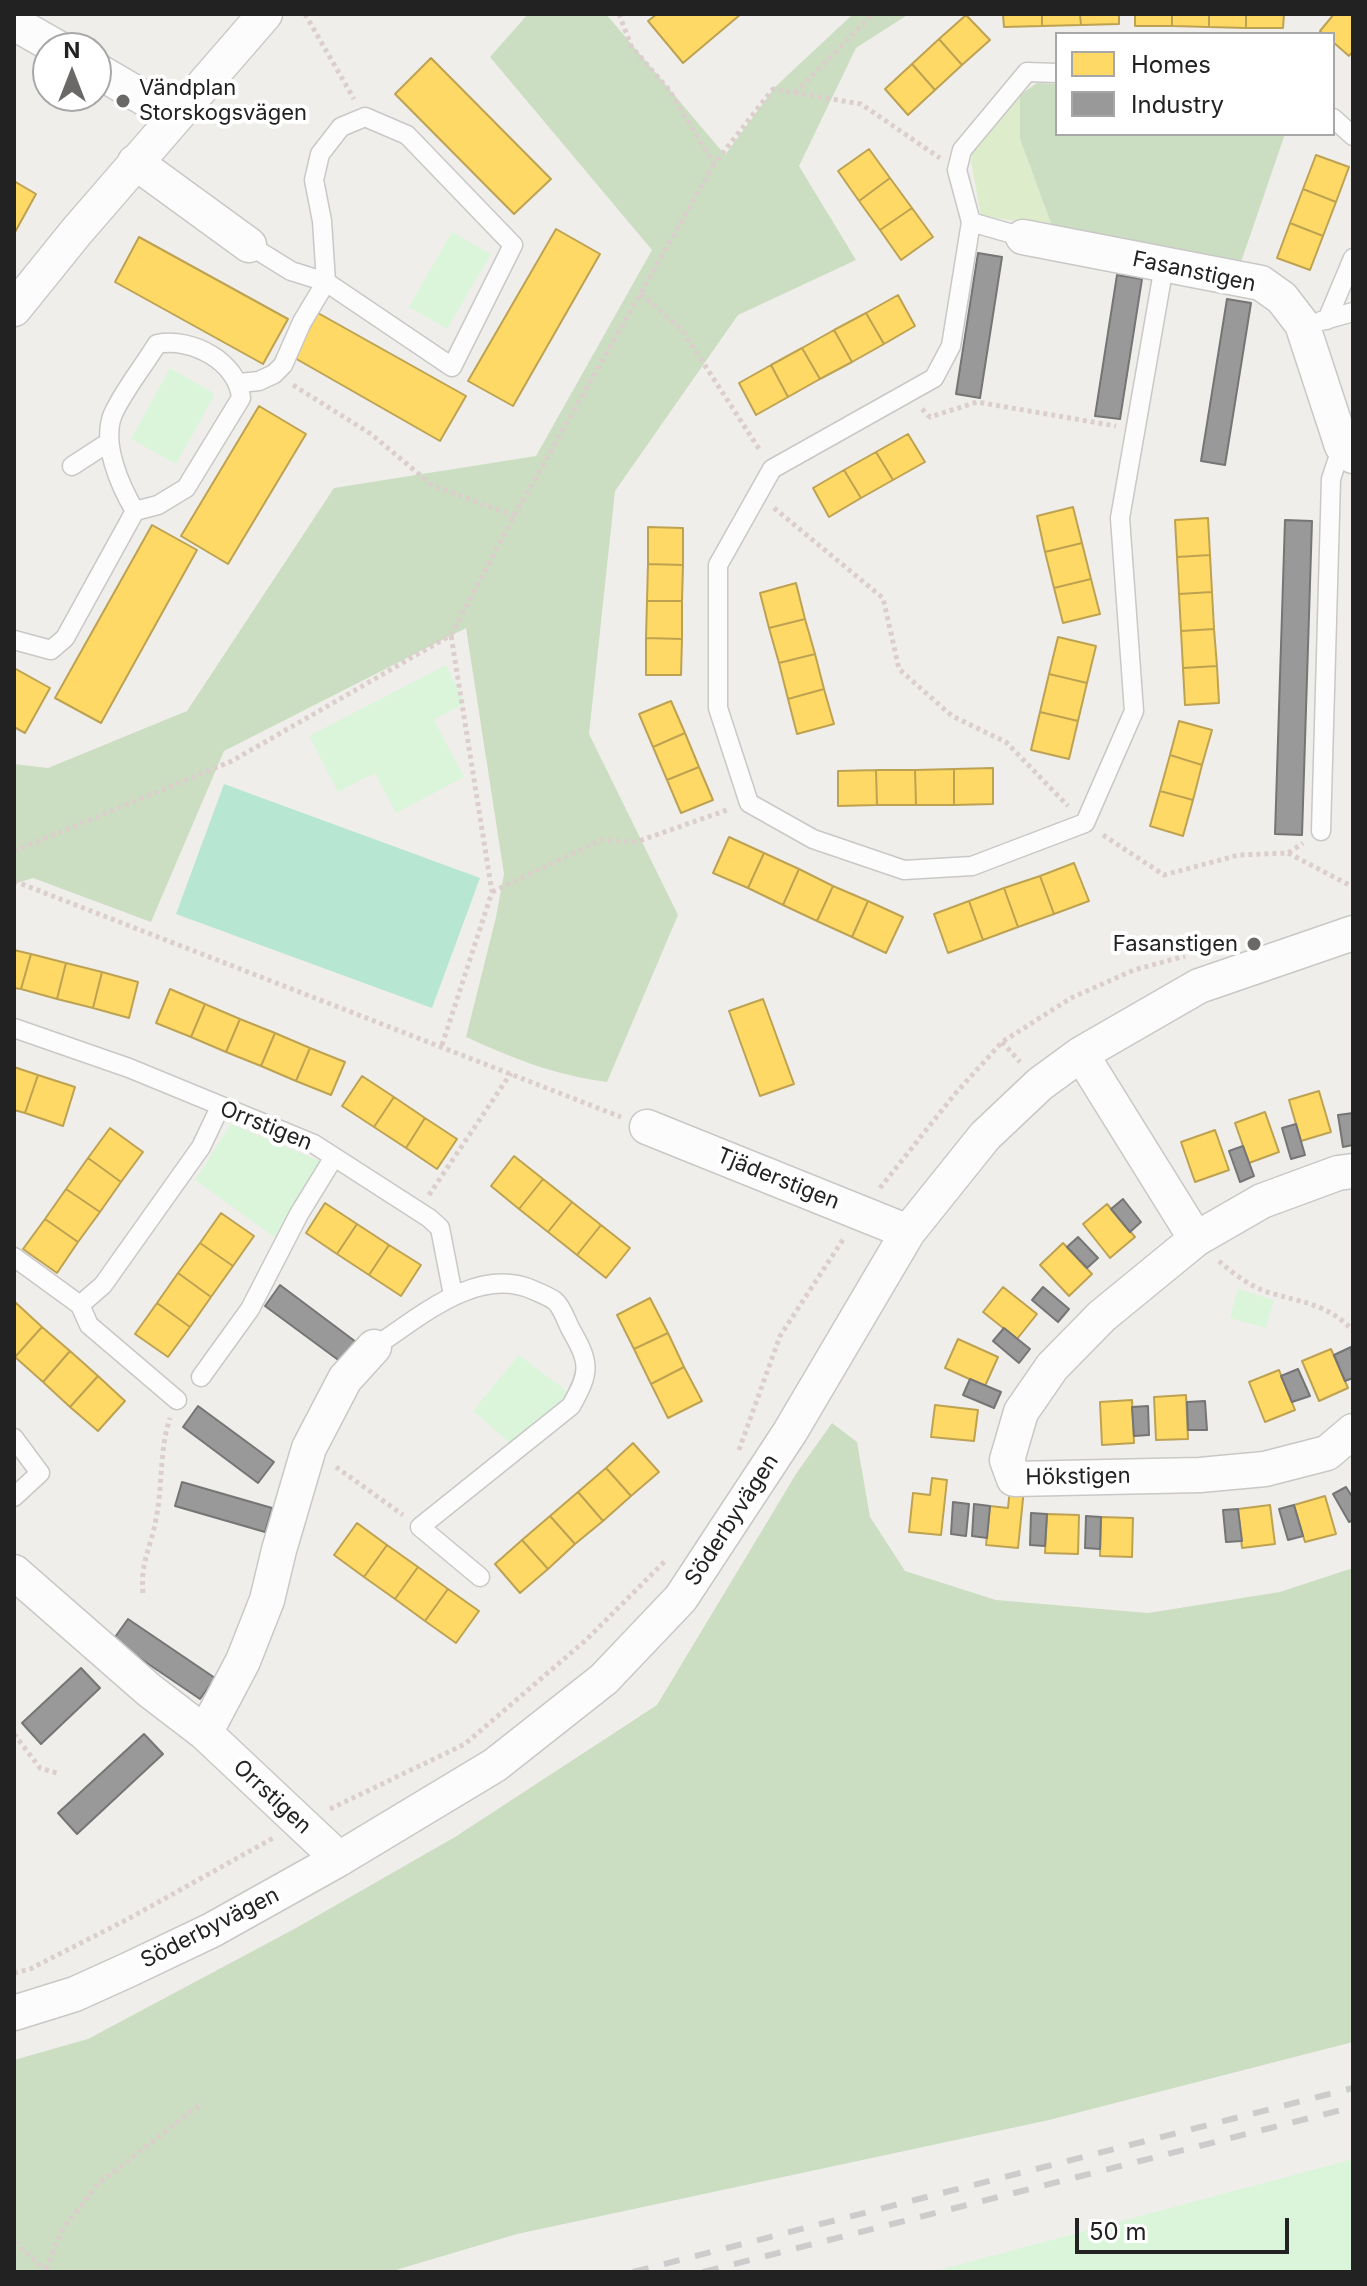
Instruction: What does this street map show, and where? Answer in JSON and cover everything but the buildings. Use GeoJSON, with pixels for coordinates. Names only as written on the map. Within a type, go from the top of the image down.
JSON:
{"type":"FeatureCollection","features":[{"type":"Feature","properties":{"kind":"street"},"geometry":{"type":"LineString","coordinates":[[14,309],[135,162],[265,14]]}},
{"type":"Feature","properties":{"kind":"street"},"geometry":{"type":"LineString","coordinates":[[14,23],[32,33]]}},
{"type":"Feature","properties":{"kind":"street"},"geometry":{"type":"LineString","coordinates":[[112,79],[175,116]]}},
{"type":"Feature","properties":{"kind":"street"},"geometry":{"type":"LineString","coordinates":[[135,162],[249,245]]}},
{"type":"Feature","properties":{"kind":"street","name":"Fasanstigen"},"geometry":{"type":"LineString","coordinates":[[1023,237],[1261,283],[1315,322],[1347,451]]}},
{"type":"Feature","properties":{"kind":"street","name":"Söderbyvägen"},"geometry":{"type":"LineString","coordinates":[[14,2013],[75,1994],[142,1964],[212,1930],[339,1859],[495,1765],[604,1679],[681,1598],[790,1432],[908,1232],[985,1136],[1040,1084],[1081,1054],[1199,986],[1353,933]]}},
{"type":"Feature","properties":{"kind":"street"},"geometry":{"type":"LineString","coordinates":[[1081,1054],[1196,1239]]}},
{"type":"Feature","properties":{"kind":"street","name":"Tjäderstigen"},"geometry":{"type":"LineString","coordinates":[[647,1127],[908,1232]]}},
{"type":"Feature","properties":{"kind":"street","name":"Hökstigen"},"geometry":{"type":"LineString","coordinates":[[1353,1171],[1338,1173],[1262,1201],[1196,1239],[1102,1316],[1052,1367],[1021,1412],[1007,1460],[1014,1479],[1200,1475],[1265,1469],[1327,1453],[1353,1431]]}},
{"type":"Feature","properties":{"kind":"street"},"geometry":{"type":"LineString","coordinates":[[205,1733],[243,1661],[267,1600],[309,1448],[345,1379],[374,1347]]}},
{"type":"Feature","properties":{"kind":"street","name":"Orrstigen"},"geometry":{"type":"LineString","coordinates":[[14,1572],[149,1690],[205,1733],[339,1859]]}},
{"type":"Feature","properties":{"kind":"lane"},"geometry":{"type":"LineString","coordinates":[[1055,73],[1027,72],[962,150],[957,170],[971,222],[951,346],[934,378],[772,469],[718,565],[718,708],[749,803],[813,839],[904,870],[972,866],[1085,823],[1134,711],[1120,518],[1164,266]]}},
{"type":"Feature","properties":{"kind":"lane"},"geometry":{"type":"LineString","coordinates":[[240,383],[259,381],[283,365],[302,322],[326,282],[322,221],[314,180],[320,154],[341,127],[365,117],[407,135],[513,245],[452,367],[326,282],[291,271],[249,245]]}},
{"type":"Feature","properties":{"kind":"lane"},"geometry":{"type":"LineString","coordinates":[[1335,120],[1353,136]]}},
{"type":"Feature","properties":{"kind":"lane"},"geometry":{"type":"LineString","coordinates":[[971,222],[1023,237]]}},
{"type":"Feature","properties":{"kind":"lane"},"geometry":{"type":"LineString","coordinates":[[1315,322],[1353,258]]}},
{"type":"Feature","properties":{"kind":"lane"},"geometry":{"type":"LineString","coordinates":[[1315,322],[1353,312]]}},
{"type":"Feature","properties":{"kind":"lane"},"geometry":{"type":"LineString","coordinates":[[14,640],[51,650],[65,638],[135,511],[158,505],[186,488],[241,398],[240,383],[222,362],[200,349],[171,341],[157,344],[112,416],[109,442],[125,494],[135,511]]}},
{"type":"Feature","properties":{"kind":"lane"},"geometry":{"type":"LineString","coordinates":[[72,466],[109,442]]}},
{"type":"Feature","properties":{"kind":"lane"},"geometry":{"type":"LineString","coordinates":[[1321,831],[1331,479],[1347,451]]}},
{"type":"Feature","properties":{"kind":"lane","name":"Orrstigen"},"geometry":{"type":"LineString","coordinates":[[14,1028],[129,1068],[314,1144],[440,1228],[453,1295]]}},
{"type":"Feature","properties":{"kind":"lane"},"geometry":{"type":"LineString","coordinates":[[80,1305],[103,1285],[192,1160],[220,1107]]}},
{"type":"Feature","properties":{"kind":"lane"},"geometry":{"type":"LineString","coordinates":[[201,1377],[250,1309],[299,1214],[334,1157]]}},
{"type":"Feature","properties":{"kind":"lane"},"geometry":{"type":"LineString","coordinates":[[14,1257],[80,1305],[89,1325],[177,1400]]}},
{"type":"Feature","properties":{"kind":"lane"},"geometry":{"type":"LineString","coordinates":[[374,1347],[453,1295],[516,1283],[555,1301],[579,1343],[588,1368],[571,1406],[420,1527],[480,1577]]}},
{"type":"Feature","properties":{"kind":"lane"},"geometry":{"type":"LineString","coordinates":[[14,1438],[40,1473],[14,1497]]}},
{"type":"Feature","properties":{"kind":"path"},"geometry":{"type":"LineString","coordinates":[[305,14],[365,117]]}},
{"type":"Feature","properties":{"kind":"path"},"geometry":{"type":"LineString","coordinates":[[619,14],[631,46],[669,90],[714,164]]}},
{"type":"Feature","properties":{"kind":"path"},"geometry":{"type":"LineString","coordinates":[[795,93],[873,14]]}},
{"type":"Feature","properties":{"kind":"path"},"geometry":{"type":"LineString","coordinates":[[14,851],[232,761],[451,635],[514,516],[714,164],[773,89],[861,104],[957,170]]}},
{"type":"Feature","properties":{"kind":"path"},"geometry":{"type":"LineString","coordinates":[[641,294],[682,330],[772,469]]}},
{"type":"Feature","properties":{"kind":"path"},"geometry":{"type":"LineString","coordinates":[[276,372],[371,434],[432,485],[514,516]]}},
{"type":"Feature","properties":{"kind":"path"},"geometry":{"type":"LineString","coordinates":[[909,393],[930,417],[977,402],[1136,429]]}},
{"type":"Feature","properties":{"kind":"path"},"geometry":{"type":"LineString","coordinates":[[759,495],[883,598],[899,669],[952,716],[1006,742],[1085,823],[1164,875],[1239,855],[1288,853],[1353,887]]}},
{"type":"Feature","properties":{"kind":"path"},"geometry":{"type":"LineString","coordinates":[[442,1045],[492,892],[451,635]]}},
{"type":"Feature","properties":{"kind":"path"},"geometry":{"type":"LineString","coordinates":[[492,892],[601,840],[636,842],[749,803]]}},
{"type":"Feature","properties":{"kind":"path"},"geometry":{"type":"LineString","coordinates":[[1288,853],[1321,831]]}},
{"type":"Feature","properties":{"kind":"path"},"geometry":{"type":"LineString","coordinates":[[14,881],[647,1127]]}},
{"type":"Feature","properties":{"kind":"path"},"geometry":{"type":"LineString","coordinates":[[736,1456],[780,1336],[861,1212],[954,1095],[1002,1042],[1071,998],[1134,970],[1194,953]]}},
{"type":"Feature","properties":{"kind":"path"},"geometry":{"type":"LineString","coordinates":[[407,1205],[427,1199],[511,1073]]}},
{"type":"Feature","properties":{"kind":"path"},"geometry":{"type":"LineString","coordinates":[[1196,1239],[1231,1272],[1264,1291],[1308,1301],[1333,1312],[1353,1331]]}},
{"type":"Feature","properties":{"kind":"path"},"geometry":{"type":"LineString","coordinates":[[143,1593],[141,1571],[156,1519],[165,1435],[177,1400]]}},
{"type":"Feature","properties":{"kind":"path"},"geometry":{"type":"LineString","coordinates":[[309,1448],[420,1527]]}},
{"type":"Feature","properties":{"kind":"path"},"geometry":{"type":"LineString","coordinates":[[14,1973],[30,1969],[300,1824],[465,1744],[586,1640],[676,1550]]}},
{"type":"Feature","properties":{"kind":"path"},"geometry":{"type":"LineString","coordinates":[[14,1734],[40,1768],[57,1773]]}},
{"type":"Feature","properties":{"kind":"path"},"geometry":{"type":"LineString","coordinates":[[15,2243],[47,2270],[62,2230],[98,2184],[202,2103]]}},
{"type":"Feature","properties":{"kind":"green space"},"geometry":{"type":"Polygon","coordinates":[[[528,14],[606,14],[725,155],[775,87],[853,14],[909,14],[856,48],[799,166],[856,260],[738,315],[615,491],[589,734],[678,915],[607,1082],[535,1065],[466,1037],[504,874],[466,628],[224,751],[151,922],[33,878],[14,884],[14,764],[48,768],[187,711],[334,488],[536,456],[652,250],[490,57],[528,14]]]}},
{"type":"Feature","properties":{"kind":"green space"},"geometry":{"type":"Polygon","coordinates":[[[1037,83],[1055,84],[1055,136],[1284,136],[1240,265],[1052,226],[1020,139],[1020,95],[1037,83]]]}},
{"type":"Feature","properties":{"kind":"green space"},"geometry":{"type":"Polygon","coordinates":[[[1020,95],[1020,139],[1052,226],[981,216],[971,161],[973,147],[1020,95]]]}},
{"type":"Feature","properties":{"kind":"green space"},"geometry":{"type":"Polygon","coordinates":[[[452,232],[491,254],[447,329],[409,307],[452,232]]]}},
{"type":"Feature","properties":{"kind":"green space"},"geometry":{"type":"Polygon","coordinates":[[[170,368],[215,394],[176,464],[131,439],[170,368]]]}},
{"type":"Feature","properties":{"kind":"green space"},"geometry":{"type":"Polygon","coordinates":[[[446,665],[465,703],[434,720],[464,777],[396,813],[375,773],[338,792],[309,736],[446,665]]]}},
{"type":"Feature","properties":{"kind":"green space"},"geometry":{"type":"Polygon","coordinates":[[[224,784],[480,878],[432,1008],[176,914],[224,784]]]}},
{"type":"Feature","properties":{"kind":"green space"},"geometry":{"type":"Polygon","coordinates":[[[231,1124],[322,1162],[277,1239],[195,1180],[231,1124]]]}},
{"type":"Feature","properties":{"kind":"green space"},"geometry":{"type":"Polygon","coordinates":[[[1238,1289],[1274,1300],[1266,1328],[1230,1318],[1238,1289]]]}},
{"type":"Feature","properties":{"kind":"green space"},"geometry":{"type":"Polygon","coordinates":[[[519,1355],[573,1396],[515,1447],[473,1411],[519,1355]]]}},
{"type":"Feature","properties":{"kind":"green space"},"geometry":{"type":"Polygon","coordinates":[[[832,1423],[857,1442],[870,1517],[905,1571],[996,1600],[1148,1613],[1280,1592],[1353,1568],[1353,2042],[1049,2120],[517,2234],[389,2272],[14,2272],[14,2060],[88,2039],[296,1928],[455,1837],[657,1705],[796,1474],[832,1423]]]}},
{"type":"Feature","properties":{"kind":"green space"},"geometry":{"type":"Polygon","coordinates":[[[1353,2159],[1353,2272],[932,2272],[1353,2159]]]}},
{"type":"Feature","properties":{"kind":"railway"},"geometry":{"type":"LineString","coordinates":[[633,2272],[1353,2088]]}},
{"type":"Feature","properties":{"kind":"railway"},"geometry":{"type":"LineString","coordinates":[[703,2272],[1353,2107]]}},
{"type":"Feature","properties":{"kind":"place","name":"Vändplan Storskogsvägen"},"geometry":{"type":"Point","coordinates":[123,101]}},
{"type":"Feature","properties":{"kind":"place","name":"Fasanstigen"},"geometry":{"type":"Point","coordinates":[1254,944]}}]}
